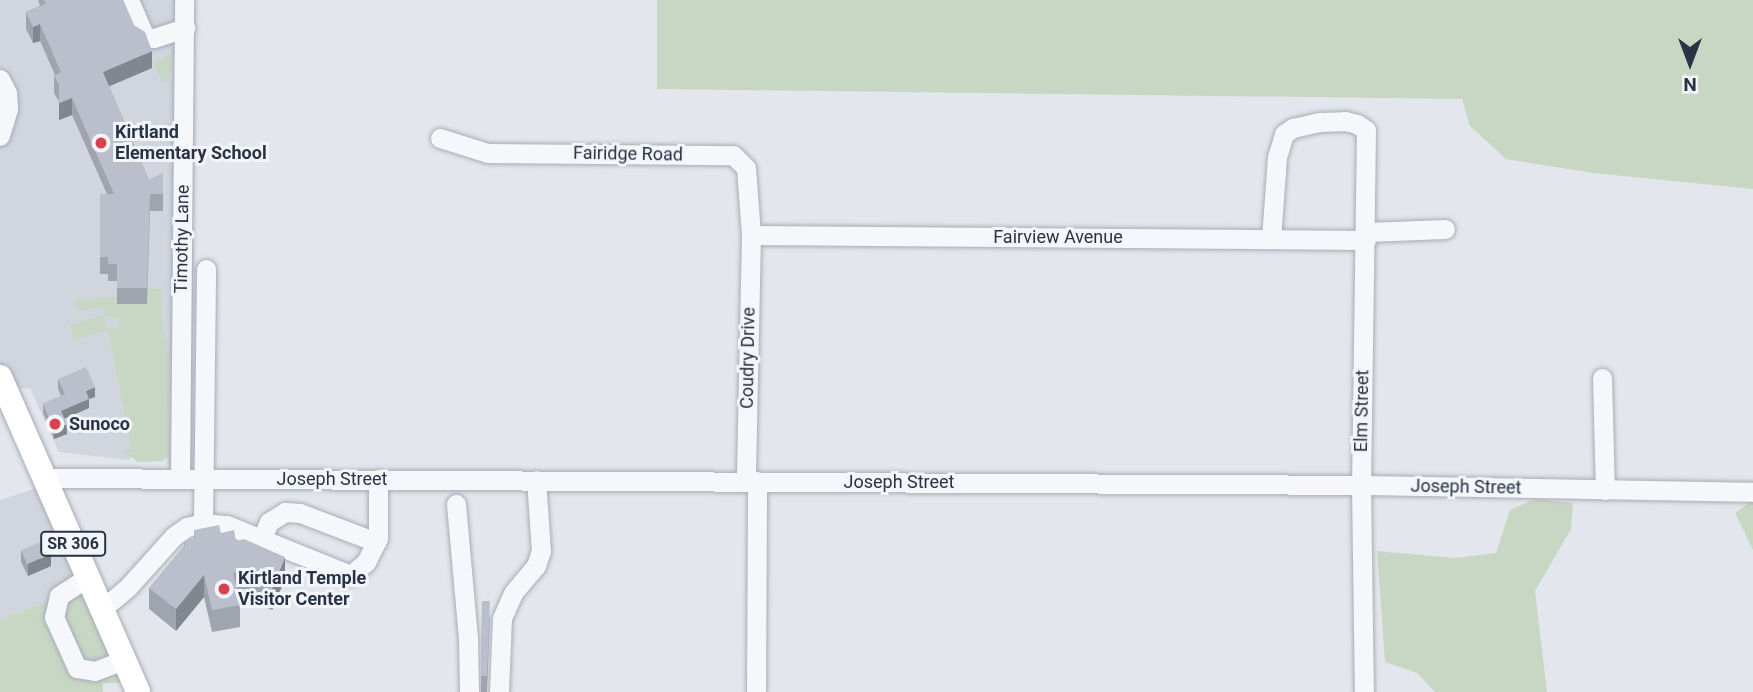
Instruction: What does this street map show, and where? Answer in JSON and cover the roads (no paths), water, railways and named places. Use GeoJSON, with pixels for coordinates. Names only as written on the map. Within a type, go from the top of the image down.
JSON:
{"type":"FeatureCollection","features":[{"type":"Feature","properties":{"kind":"main road","name":"SR 306"},"geometry":{"type":"LineString","coordinates":[[3,393],[44,478],[138,692]]}},
{"type":"Feature","properties":{"kind":"street"},"geometry":{"type":"LineString","coordinates":[[129,0],[145,37],[154,38],[185,28]]}},
{"type":"Feature","properties":{"kind":"street","name":"Timothy Lane"},"geometry":{"type":"LineString","coordinates":[[180,478],[184,0]]}},
{"type":"Feature","properties":{"kind":"street"},"geometry":{"type":"LineString","coordinates":[[0,79],[6,93],[8,109],[0,136]]}},
{"type":"Feature","properties":{"kind":"street","name":"Elm Street"},"geometry":{"type":"LineString","coordinates":[[1271,239],[1277,158],[1284,134],[1293,128],[1320,122],[1345,121],[1366,130],[1361,485],[1364,692]]}},
{"type":"Feature","properties":{"kind":"street","name":"Fairidge Road"},"geometry":{"type":"LineString","coordinates":[[440,138],[488,153],[733,155],[746,168],[751,235]]}},
{"type":"Feature","properties":{"kind":"street","name":"Fairview Avenue"},"geometry":{"type":"LineString","coordinates":[[751,235],[1271,239],[1366,236],[1445,229]]}},
{"type":"Feature","properties":{"kind":"street","name":"Coudry Drive"},"geometry":{"type":"LineString","coordinates":[[751,235],[756,692]]}},
{"type":"Feature","properties":{"kind":"street"},"geometry":{"type":"LineString","coordinates":[[203,523],[206,269]]}},
{"type":"Feature","properties":{"kind":"street"},"geometry":{"type":"LineString","coordinates":[[1602,378],[1605,490]]}},
{"type":"Feature","properties":{"kind":"street","name":"Joseph Street"},"geometry":{"type":"LineString","coordinates":[[44,478],[1361,485],[1753,492]]}},
{"type":"Feature","properties":{"kind":"street"},"geometry":{"type":"LineString","coordinates":[[102,610],[129,586],[174,536],[187,527],[203,523],[228,525],[351,575],[366,562],[377,536],[378,479]]}},
{"type":"Feature","properties":{"kind":"street"},"geometry":{"type":"LineString","coordinates":[[442,479],[446,496],[450,502],[456,504],[462,502],[466,495],[466,480]]}},
{"type":"Feature","properties":{"kind":"street"},"geometry":{"type":"LineString","coordinates":[[499,692],[502,618],[513,593],[536,566],[541,551],[536,480]]}},
{"type":"Feature","properties":{"kind":"street"},"geometry":{"type":"LineString","coordinates":[[456,504],[468,638],[468,692]]}},
{"type":"Feature","properties":{"kind":"street"},"geometry":{"type":"LineString","coordinates":[[262,539],[269,522],[285,512],[300,513],[377,536]]}},
{"type":"Feature","properties":{"kind":"street"},"geometry":{"type":"LineString","coordinates":[[88,577],[59,596],[54,617],[77,668],[95,670],[124,660]]}},
{"type":"Feature","properties":{"kind":"place","name":"Kirtland Elementary School"},"geometry":{"type":"Point","coordinates":[101,143]}},
{"type":"Feature","properties":{"kind":"place","name":"Sunoco"},"geometry":{"type":"Point","coordinates":[55,424]}},
{"type":"Feature","properties":{"kind":"place","name":"Kirtland Temple Visitor Center"},"geometry":{"type":"Point","coordinates":[224,589]}}]}
